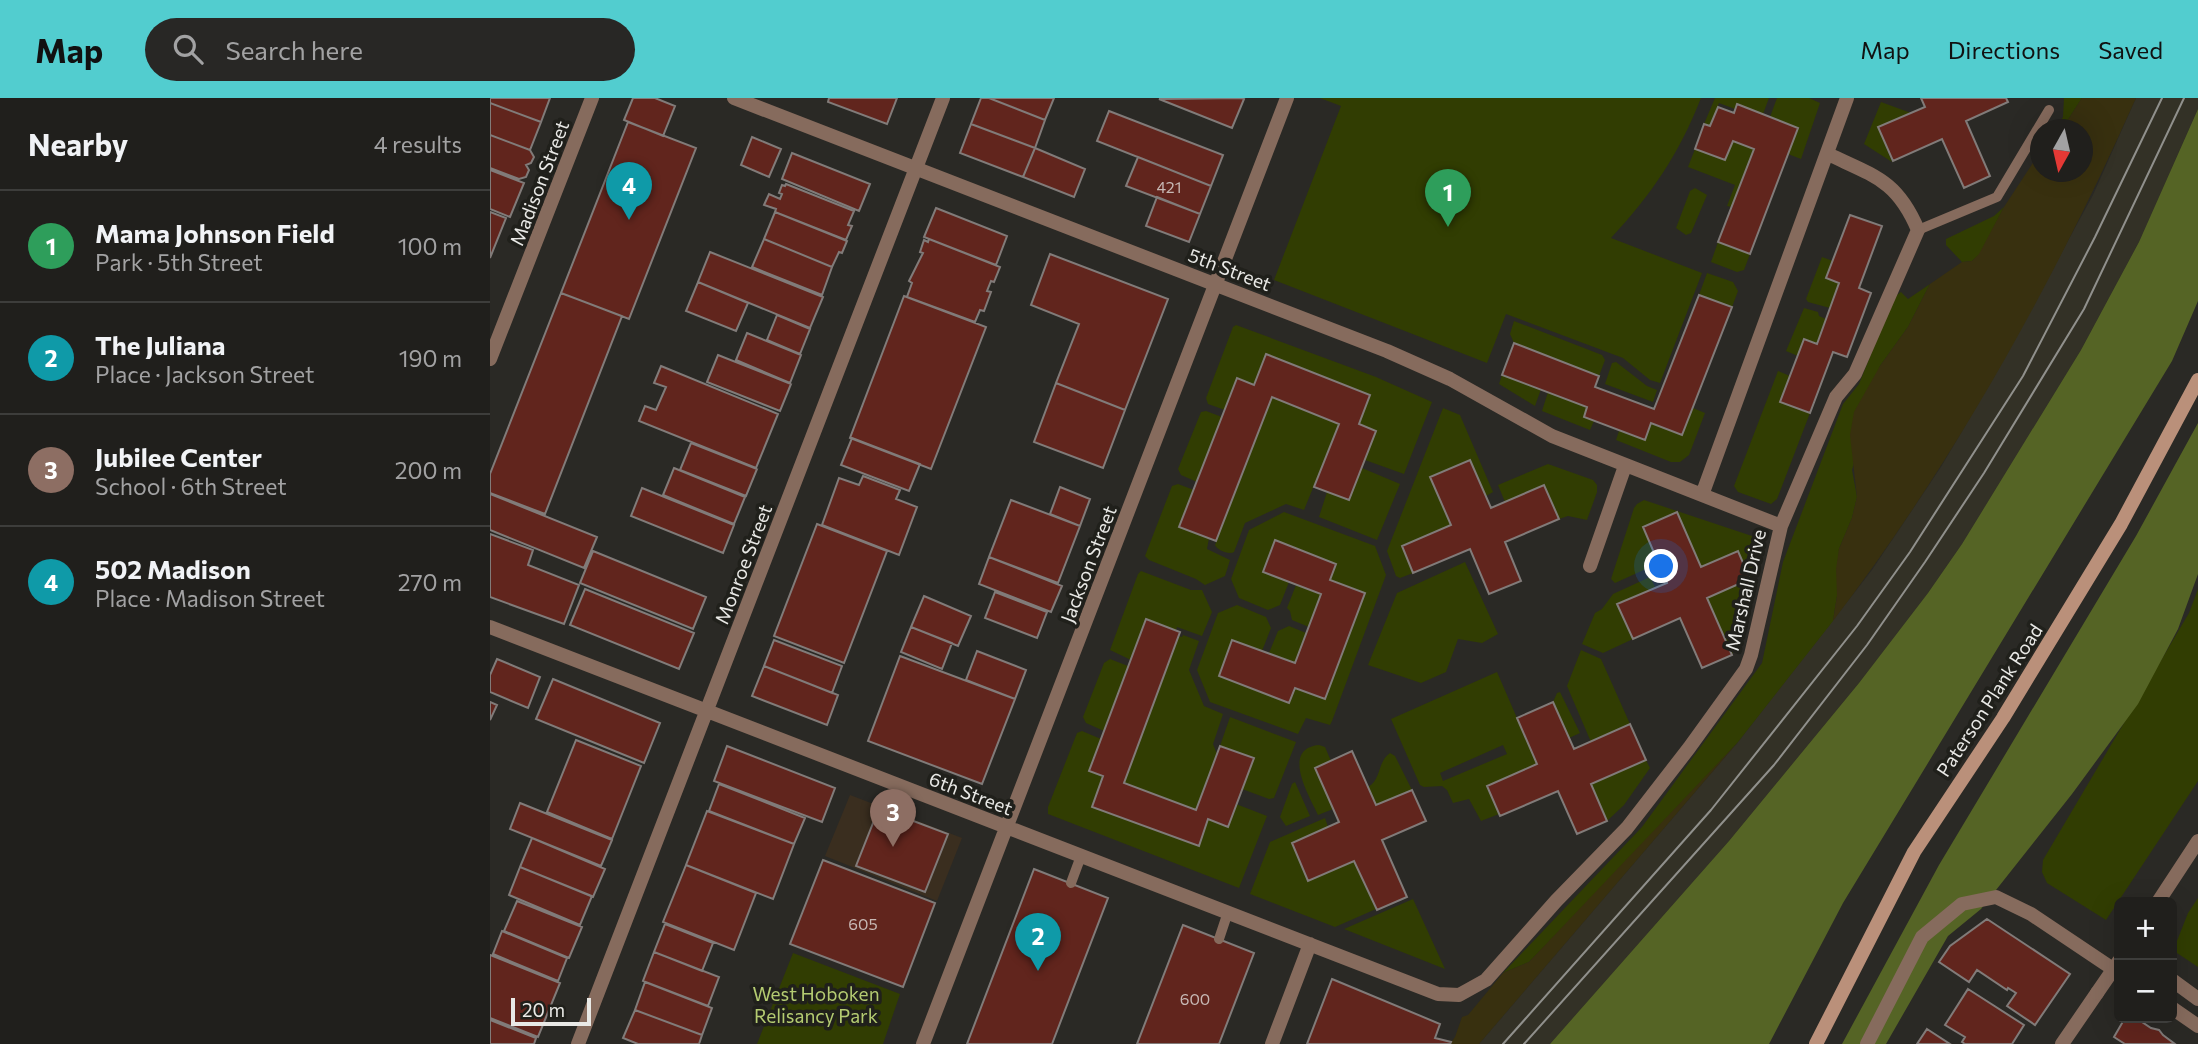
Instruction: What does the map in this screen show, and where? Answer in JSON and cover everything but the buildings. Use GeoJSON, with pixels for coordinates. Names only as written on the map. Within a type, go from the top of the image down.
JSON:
{"type":"FeatureCollection","features":[{"type":"Feature","properties":{"kind":"main road","name":"Paterson Plank Road"},"geometry":{"type":"LineString","coordinates":[[1816,1044],[1914,852],[2003,718],[2121,524],[2198,380]]}},
{"type":"Feature","properties":{"kind":"street","name":"Madison Street"},"geometry":{"type":"LineString","coordinates":[[490,359],[592,98]]}},
{"type":"Feature","properties":{"kind":"street","name":"5th Street"},"geometry":{"type":"LineString","coordinates":[[734,98],[1387,351],[1450,379],[1552,436],[1702,495]]}},
{"type":"Feature","properties":{"kind":"street","name":"Monroe Street"},"geometry":{"type":"LineString","coordinates":[[578,1044],[943,98]]}},
{"type":"Feature","properties":{"kind":"street","name":"Jackson Street"},"geometry":{"type":"LineString","coordinates":[[922,1044],[1287,98]]}},
{"type":"Feature","properties":{"kind":"street"},"geometry":{"type":"LineString","coordinates":[[1702,495],[1847,98]]}},
{"type":"Feature","properties":{"kind":"street"},"geometry":{"type":"LineString","coordinates":[[1781,526],[1836,397],[1854,374],[1918,230],[1908,206],[1889,184],[1828,154]]}},
{"type":"Feature","properties":{"kind":"street"},"geometry":{"type":"LineString","coordinates":[[1590,566],[1625,466]]}},
{"type":"Feature","properties":{"kind":"street","name":"Marshall Drive"},"geometry":{"type":"LineString","coordinates":[[1438,994],[1459,995],[1486,980],[1556,901],[1627,828],[1689,748],[1749,662],[1781,526],[1702,495]]}},
{"type":"Feature","properties":{"kind":"street","name":"6th Street"},"geometry":{"type":"LineString","coordinates":[[490,627],[1438,994]]}},
{"type":"Feature","properties":{"kind":"street"},"geometry":{"type":"LineString","coordinates":[[2161,897],[2198,841]]}},
{"type":"Feature","properties":{"kind":"street"},"geometry":{"type":"LineString","coordinates":[[1867,1044],[1923,937],[1962,904],[1996,897],[2031,914],[2114,970]]}},
{"type":"Feature","properties":{"kind":"street"},"geometry":{"type":"LineString","coordinates":[[1272,1044],[1310,944]]}},
{"type":"Feature","properties":{"kind":"street"},"geometry":{"type":"LineString","coordinates":[[2062,1044],[2114,968]]}},
{"type":"Feature","properties":{"kind":"street"},"geometry":{"type":"LineString","coordinates":[[2177,984],[2198,999]]}},
{"type":"Feature","properties":{"kind":"street"},"geometry":{"type":"LineString","coordinates":[[2177,1011],[2198,1026]]}},
{"type":"Feature","properties":{"kind":"lane"},"geometry":{"type":"LineString","coordinates":[[1918,230],[1997,197],[2049,110]]}},
{"type":"Feature","properties":{"kind":"lane"},"geometry":{"type":"LineString","coordinates":[[1072,883],[1082,856]]}},
{"type":"Feature","properties":{"kind":"lane"},"geometry":{"type":"LineString","coordinates":[[1219,939],[1228,912]]}},
{"type":"Feature","properties":{"kind":"shaded area"},"geometry":{"type":"Polygon","coordinates":[[[2136,98],[2198,98],[2198,109],[2139,242],[2081,350],[1962,544],[1928,593],[1859,683],[1729,841],[1550,1044],[1479,1044],[1738,742],[1872,570],[1941,467],[1992,380],[2093,195],[2136,98]]]}},
{"type":"Feature","properties":{"kind":"shaded area"},"geometry":{"type":"Polygon","coordinates":[[[850,795],[962,838],[937,901],[825,856],[850,795]]]}},
{"type":"Feature","properties":{"kind":"green space"},"geometry":{"type":"Polygon","coordinates":[[[1320,98],[1701,98],[1674,155],[1639,205],[1611,238],[1702,273],[1660,383],[1650,380],[1623,358],[1506,314],[1487,363],[1274,280],[1341,106],[1320,98]]]}},
{"type":"Feature","properties":{"kind":"green space"},"geometry":{"type":"Polygon","coordinates":[[[1715,98],[1769,98],[1763,114],[1738,104],[1735,109],[1719,103],[1710,126],[1704,124],[1715,98]]]}},
{"type":"Feature","properties":{"kind":"green space"},"geometry":{"type":"Polygon","coordinates":[[[1777,98],[1809,98],[1820,103],[1801,159],[1788,154],[1798,128],[1770,117],[1777,98]]]}},
{"type":"Feature","properties":{"kind":"green space"},"geometry":{"type":"Polygon","coordinates":[[[2064,98],[2082,98],[2068,119],[2062,119],[2064,98]]]}},
{"type":"Feature","properties":{"kind":"green space"},"geometry":{"type":"Polygon","coordinates":[[[1881,102],[1911,113],[1878,127],[1892,162],[1864,144],[1881,102]]]}},
{"type":"Feature","properties":{"kind":"green space"},"geometry":{"type":"Polygon","coordinates":[[[2198,109],[2198,301],[2172,361],[1843,903],[1769,1044],[1550,1044],[1729,841],[1859,683],[1962,544],[2081,350],[2139,242],[2198,109]]]}},
{"type":"Feature","properties":{"kind":"green space"},"geometry":{"type":"Polygon","coordinates":[[[1733,141],[1754,149],[1732,207],[1727,206],[1735,185],[1688,167],[1695,149],[1725,160],[1733,141]]]}},
{"type":"Feature","properties":{"kind":"green space"},"geometry":{"type":"Polygon","coordinates":[[[1695,188],[1707,195],[1691,233],[1686,235],[1676,228],[1690,191],[1695,188]]]}},
{"type":"Feature","properties":{"kind":"green space"},"geometry":{"type":"Polygon","coordinates":[[[2004,207],[1980,254],[1972,261],[1962,262],[1946,245],[1946,239],[1994,216],[2004,207]]]}},
{"type":"Feature","properties":{"kind":"green space"},"geometry":{"type":"Polygon","coordinates":[[[1718,242],[1750,254],[1744,270],[1737,272],[1711,262],[1718,242]]]}},
{"type":"Feature","properties":{"kind":"green space"},"geometry":{"type":"Polygon","coordinates":[[[1822,257],[1833,261],[1826,278],[1839,283],[1830,308],[1808,302],[1806,299],[1822,257]]]}},
{"type":"Feature","properties":{"kind":"green space"},"geometry":{"type":"Polygon","coordinates":[[[1707,273],[1733,282],[1738,291],[1732,307],[1699,295],[1707,273]]]}},
{"type":"Feature","properties":{"kind":"green space"},"geometry":{"type":"Polygon","coordinates":[[[1930,284],[1908,327],[1880,366],[1852,470],[1857,497],[1852,518],[1839,549],[1833,621],[1738,742],[1629,860],[1529,962],[1503,973],[1642,827],[1762,663],[1783,562],[1843,404],[1859,384],[1894,297],[1901,292],[1908,299],[1930,284]]]}},
{"type":"Feature","properties":{"kind":"green space"},"geometry":{"type":"Polygon","coordinates":[[[1804,308],[1818,312],[1819,316],[1826,319],[1817,344],[1804,339],[1798,356],[1786,351],[1804,308]]]}},
{"type":"Feature","properties":{"kind":"green space"},"geometry":{"type":"Polygon","coordinates":[[[1514,321],[1602,355],[1605,360],[1599,376],[1514,343],[1510,334],[1514,321]]]}},
{"type":"Feature","properties":{"kind":"green space"},"geometry":{"type":"Polygon","coordinates":[[[1236,325],[1376,377],[1432,402],[1404,474],[1365,460],[1376,431],[1359,424],[1370,395],[1266,355],[1254,385],[1238,378],[1225,410],[1208,404],[1206,398],[1236,325]]]}},
{"type":"Feature","properties":{"kind":"green space"},"geometry":{"type":"Polygon","coordinates":[[[1616,362],[1647,386],[1657,390],[1653,402],[1605,384],[1612,363],[1616,362]]]}},
{"type":"Feature","properties":{"kind":"green space"},"geometry":{"type":"Polygon","coordinates":[[[1778,371],[1790,376],[1780,402],[1810,413],[1777,499],[1771,504],[1738,492],[1734,486],[1778,371]]]}},
{"type":"Feature","properties":{"kind":"green space"},"geometry":{"type":"Polygon","coordinates":[[[1502,375],[1541,389],[1535,406],[1499,384],[1502,375]]]}},
{"type":"Feature","properties":{"kind":"green space"},"geometry":{"type":"Polygon","coordinates":[[[1548,392],[1587,407],[1584,417],[1594,421],[1590,430],[1542,411],[1548,392]]]}},
{"type":"Feature","properties":{"kind":"green space"},"geometry":{"type":"Polygon","coordinates":[[[1272,397],[1339,424],[1304,510],[1286,504],[1245,523],[1234,552],[1226,552],[1215,545],[1272,397]]]}},
{"type":"Feature","properties":{"kind":"green space"},"geometry":{"type":"Polygon","coordinates":[[[1443,408],[1460,415],[1493,492],[1486,496],[1470,460],[1431,477],[1451,525],[1413,573],[1400,578],[1396,576],[1387,551],[1443,408]]]}},
{"type":"Feature","properties":{"kind":"green space"},"geometry":{"type":"Polygon","coordinates":[[[1693,408],[1705,413],[1689,455],[1680,462],[1671,462],[1616,440],[1619,431],[1645,440],[1651,423],[1682,435],[1693,408]]]}},
{"type":"Feature","properties":{"kind":"green space"},"geometry":{"type":"Polygon","coordinates":[[[1206,411],[1222,417],[1197,482],[1181,475],[1178,469],[1201,412],[1206,411]]]}},
{"type":"Feature","properties":{"kind":"green space"},"geometry":{"type":"Polygon","coordinates":[[[2198,423],[2198,574],[2178,629],[2138,704],[2072,794],[1981,909],[1948,936],[1886,1044],[1842,1044],[1939,865],[2136,536],[2198,423]]]}},
{"type":"Feature","properties":{"kind":"green space"},"geometry":{"type":"Polygon","coordinates":[[[1548,464],[1593,480],[1597,485],[1587,520],[1568,516],[1559,519],[1544,485],[1505,502],[1498,485],[1548,464]]]}},
{"type":"Feature","properties":{"kind":"green space"},"geometry":{"type":"Polygon","coordinates":[[[1362,468],[1400,484],[1377,540],[1319,517],[1327,492],[1349,500],[1362,468]]]}},
{"type":"Feature","properties":{"kind":"green space"},"geometry":{"type":"Polygon","coordinates":[[[1178,484],[1194,490],[1209,538],[1207,549],[1230,560],[1225,576],[1205,585],[1145,556],[1172,486],[1178,484]]]}},
{"type":"Feature","properties":{"kind":"green space"},"geometry":{"type":"Polygon","coordinates":[[[1644,500],[1752,536],[1757,540],[1752,580],[1732,655],[1707,598],[1750,579],[1738,551],[1701,567],[1677,512],[1659,563],[1615,583],[1611,579],[1634,508],[1644,500]]]}},
{"type":"Feature","properties":{"kind":"green space"},"geometry":{"type":"Polygon","coordinates":[[[1284,512],[1375,546],[1386,575],[1330,725],[1306,718],[1298,734],[1210,702],[1197,670],[1218,613],[1237,605],[1266,617],[1271,628],[1262,651],[1232,640],[1219,676],[1288,703],[1295,688],[1325,699],[1365,593],[1330,580],[1336,564],[1275,541],[1263,572],[1289,582],[1280,605],[1268,610],[1239,598],[1231,579],[1249,530],[1284,512]]]}},
{"type":"Feature","properties":{"kind":"green space"},"geometry":{"type":"Polygon","coordinates":[[[1465,562],[1498,634],[1482,643],[1458,639],[1446,672],[1421,683],[1368,665],[1397,593],[1465,562]]]}},
{"type":"Feature","properties":{"kind":"green space"},"geometry":{"type":"Polygon","coordinates":[[[1141,571],[1191,590],[1202,590],[1212,612],[1202,636],[1146,619],[1131,660],[1110,650],[1141,571]]]}},
{"type":"Feature","properties":{"kind":"green space"},"geometry":{"type":"Polygon","coordinates":[[[1650,577],[1655,587],[1618,604],[1633,639],[1603,653],[1582,644],[1595,613],[1602,609],[1613,594],[1650,577]]]}},
{"type":"Feature","properties":{"kind":"green space"},"geometry":{"type":"Polygon","coordinates":[[[1296,585],[1321,594],[1309,627],[1292,620],[1287,608],[1296,585]]]}},
{"type":"Feature","properties":{"kind":"green space"},"geometry":{"type":"Polygon","coordinates":[[[2198,589],[2198,781],[2121,897],[2114,897],[2114,908],[2106,920],[2047,883],[2042,872],[2043,860],[2189,613],[2198,589]]]}},
{"type":"Feature","properties":{"kind":"green space"},"geometry":{"type":"Polygon","coordinates":[[[1289,626],[1306,633],[1295,663],[1269,653],[1278,631],[1289,626]]]}},
{"type":"Feature","properties":{"kind":"green space"},"geometry":{"type":"Polygon","coordinates":[[[1183,635],[1199,641],[1189,670],[1204,706],[1223,714],[1213,744],[1217,754],[1196,810],[1124,783],[1178,636],[1183,635]]]}},
{"type":"Feature","properties":{"kind":"green space"},"geometry":{"type":"Polygon","coordinates":[[[1581,650],[1601,659],[1630,724],[1591,742],[1567,686],[1581,650]]]}},
{"type":"Feature","properties":{"kind":"green space"},"geometry":{"type":"Polygon","coordinates":[[[1110,659],[1128,666],[1104,731],[1086,723],[1083,717],[1104,663],[1110,659]]]}},
{"type":"Feature","properties":{"kind":"green space"},"geometry":{"type":"Polygon","coordinates":[[[1497,672],[1537,764],[1487,786],[1499,814],[1481,821],[1469,799],[1453,803],[1442,786],[1420,785],[1391,719],[1497,672]],[[1503,745],[1440,773],[1443,781],[1507,754],[1503,745]]]}},
{"type":"Feature","properties":{"kind":"green space"},"geometry":{"type":"Polygon","coordinates":[[[1560,692],[1580,733],[1569,738],[1553,702],[1560,692]]]}},
{"type":"Feature","properties":{"kind":"green space"},"geometry":{"type":"Polygon","coordinates":[[[1230,717],[1296,742],[1274,798],[1269,799],[1242,789],[1254,758],[1220,746],[1230,717]]]}},
{"type":"Feature","properties":{"kind":"green space"},"geometry":{"type":"Polygon","coordinates":[[[1082,731],[1101,739],[1089,770],[1103,776],[1092,807],[1198,846],[1208,819],[1228,827],[1236,804],[1267,816],[1239,888],[1048,814],[1048,807],[1077,733],[1082,731]]]}},
{"type":"Feature","properties":{"kind":"green space"},"geometry":{"type":"Polygon","coordinates":[[[1319,745],[1325,747],[1331,761],[1315,768],[1333,809],[1318,815],[1299,764],[1301,755],[1307,748],[1319,745]]]}},
{"type":"Feature","properties":{"kind":"green space"},"geometry":{"type":"Polygon","coordinates":[[[1390,753],[1395,756],[1412,790],[1376,805],[1368,787],[1376,780],[1383,761],[1390,753]]]}},
{"type":"Feature","properties":{"kind":"green space"},"geometry":{"type":"Polygon","coordinates":[[[1646,760],[1650,768],[1624,805],[1607,821],[1591,784],[1646,760]]]}},
{"type":"Feature","properties":{"kind":"green space"},"geometry":{"type":"Polygon","coordinates":[[[1295,782],[1310,816],[1286,826],[1280,817],[1295,782]]]}},
{"type":"Feature","properties":{"kind":"green space"},"geometry":{"type":"Polygon","coordinates":[[[1325,818],[1328,827],[1292,843],[1308,881],[1354,861],[1376,909],[1335,927],[1250,894],[1270,842],[1325,818]]]}},
{"type":"Feature","properties":{"kind":"green space"},"geometry":{"type":"Polygon","coordinates":[[[2198,898],[2198,967],[2177,953],[2177,941],[2188,913],[2198,898]]]}},
{"type":"Feature","properties":{"kind":"green space"},"geometry":{"type":"Polygon","coordinates":[[[1413,899],[1445,969],[1344,929],[1413,899]]]}},
{"type":"Feature","properties":{"kind":"green space","name":"West Hoboken Relisancy Park"},"geometry":{"type":"Polygon","coordinates":[[[793,953],[900,994],[883,1044],[757,1044],[793,953]]]}},
{"type":"Feature","properties":{"kind":"sand"},"geometry":{"type":"Polygon","coordinates":[[[2082,98],[2136,98],[2071,235],[2000,368],[1920,498],[1833,621],[1839,549],[1852,518],[1857,497],[1850,435],[1854,412],[1880,366],[1908,327],[1930,284],[1962,262],[1972,261],[1979,254],[2004,207],[2030,167],[2030,182],[2093,182],[2093,119],[2068,119],[2082,98]]]}},
{"type":"Feature","properties":{"kind":"sand"},"geometry":{"type":"Polygon","coordinates":[[[1738,742],[1479,1044],[1450,1044],[1462,1017],[1468,1015],[1503,973],[1529,962],[1738,742]]]}},
{"type":"Feature","properties":{"kind":"tram line"},"geometry":{"type":"LineString","coordinates":[[1503,1044],[1711,810],[1857,626],[1910,552],[2023,376],[2095,237],[2162,98]]}},
{"type":"Feature","properties":{"kind":"tram line"},"geometry":{"type":"LineString","coordinates":[[1524,1044],[1774,765],[1867,645],[1925,562],[1984,473],[2084,309],[2184,98]]}},
{"type":"Feature","properties":{"kind":"place","name":"502 Madison"},"geometry":{"type":"Point","coordinates":[629,220]}},
{"type":"Feature","properties":{"kind":"place","name":"Mama Johnson Field"},"geometry":{"type":"Point","coordinates":[1448,227]}},
{"type":"Feature","properties":{"kind":"place","name":"Jubilee Center"},"geometry":{"type":"Point","coordinates":[893,847]}},
{"type":"Feature","properties":{"kind":"place","name":"The Juliana"},"geometry":{"type":"Point","coordinates":[1038,971]}}]}
